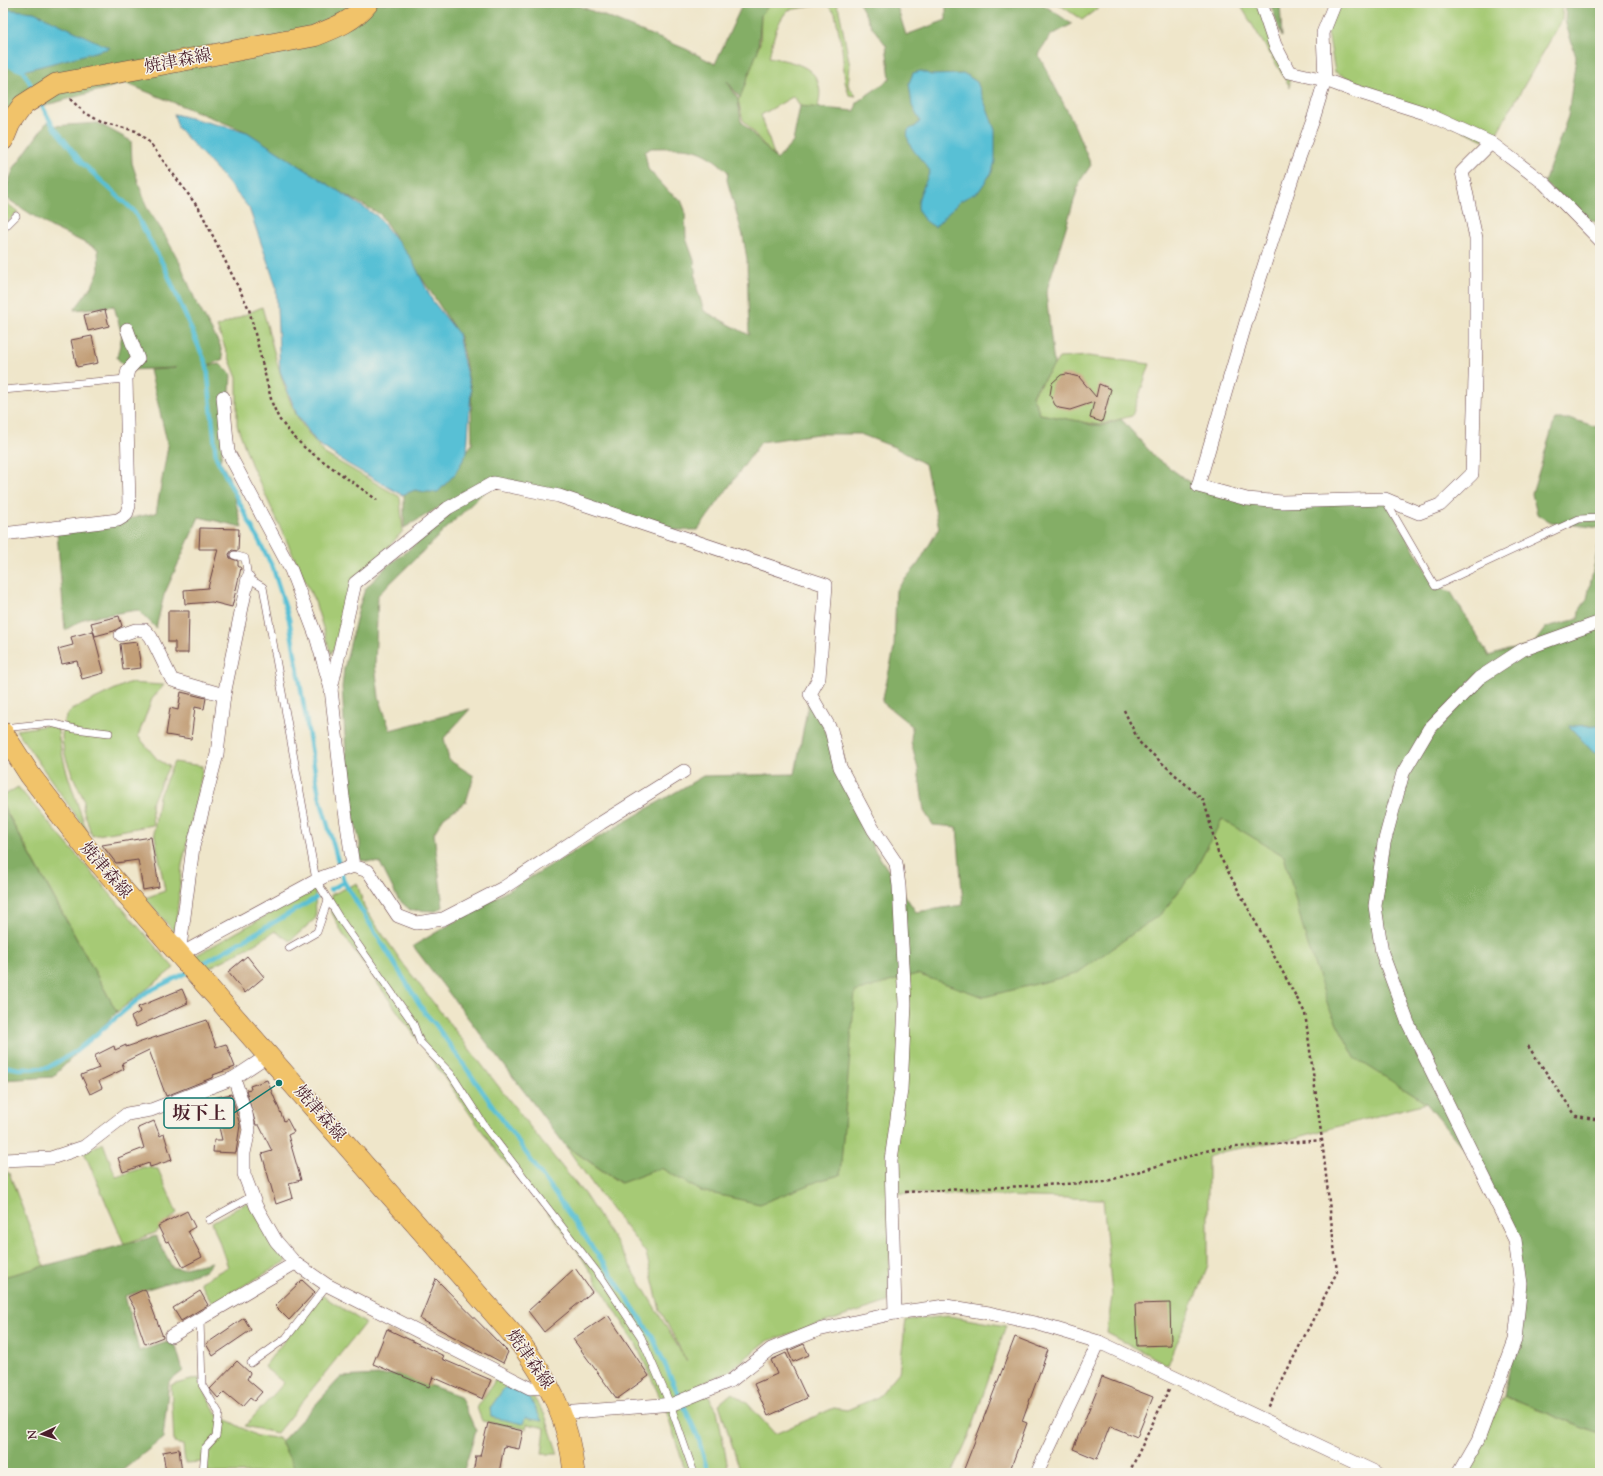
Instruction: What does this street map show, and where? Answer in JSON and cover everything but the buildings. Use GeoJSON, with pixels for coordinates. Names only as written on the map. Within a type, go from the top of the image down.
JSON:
{"type":"FeatureCollection","features":[{"type":"Feature","properties":{"kind":"main road","name":"焼津森線"},"geometry":{"type":"LineString","coordinates":[[3,140],[10,123],[23,105],[56,84],[314,36],[344,24],[362,11],[368,3]]}},
{"type":"Feature","properties":{"kind":"main road","name":"焼津森線"},"geometry":{"type":"LineString","coordinates":[[3,733],[56,812],[267,1056],[521,1344],[537,1366],[562,1413],[569,1440],[574,1473]]}},
{"type":"Feature","properties":{"kind":"street"},"geometry":{"type":"LineString","coordinates":[[1261,3],[1275,45],[1289,72],[1325,80],[1425,113],[1491,143],[1544,183],[1600,240]]}},
{"type":"Feature","properties":{"kind":"street"},"geometry":{"type":"LineString","coordinates":[[1335,3],[1323,33],[1325,80],[1246,322],[1198,486],[1247,499],[1282,502],[1385,498],[1419,513],[1440,505],[1472,474],[1476,346],[1476,238],[1462,172],[1491,143]]}},
{"type":"Feature","properties":{"kind":"street"},"geometry":{"type":"LineString","coordinates":[[3,534],[118,520],[126,515],[129,506],[126,379],[128,370],[138,358],[127,329]]}},
{"type":"Feature","properties":{"kind":"street"},"geometry":{"type":"LineString","coordinates":[[223,397],[228,452],[291,570],[316,636],[331,689],[350,867]]}},
{"type":"Feature","properties":{"kind":"street"},"geometry":{"type":"LineString","coordinates":[[331,689],[355,582],[448,508],[493,483],[559,496],[826,584],[819,678],[810,694],[831,730],[840,768],[872,829],[896,863],[899,886],[905,1004],[901,1090],[892,1160],[895,1313]]}},
{"type":"Feature","properties":{"kind":"street"},"geometry":{"type":"LineString","coordinates":[[182,958],[193,847],[217,754],[224,695],[248,578]]}},
{"type":"Feature","properties":{"kind":"street"},"geometry":{"type":"LineString","coordinates":[[1459,1473],[1478,1440],[1515,1340],[1521,1284],[1515,1240],[1408,1023],[1382,953],[1375,906],[1384,844],[1403,773],[1429,729],[1480,678],[1522,650],[1600,622]]}},
{"type":"Feature","properties":{"kind":"street"},"geometry":{"type":"LineString","coordinates":[[121,635],[135,630],[145,630],[151,637],[172,680],[224,695]]}},
{"type":"Feature","properties":{"kind":"street"},"geometry":{"type":"LineString","coordinates":[[182,958],[320,878],[350,867],[368,871],[398,916],[416,923],[443,919],[503,888],[601,823],[684,771]]}},
{"type":"Feature","properties":{"kind":"street"},"geometry":{"type":"LineString","coordinates":[[3,1160],[51,1158],[84,1148],[127,1114],[151,1110],[234,1078],[267,1056]]}},
{"type":"Feature","properties":{"kind":"street"},"geometry":{"type":"LineString","coordinates":[[234,1078],[246,1114],[249,1130],[244,1153],[244,1174],[252,1196],[276,1240],[295,1263],[327,1285],[530,1388],[549,1388]]}},
{"type":"Feature","properties":{"kind":"street"},"geometry":{"type":"LineString","coordinates":[[171,1336],[295,1263]]}},
{"type":"Feature","properties":{"kind":"street"},"geometry":{"type":"LineString","coordinates":[[562,1413],[672,1404],[732,1380],[771,1348],[818,1330],[895,1313],[946,1306],[989,1313],[1039,1324],[1099,1342],[1377,1473]]}},
{"type":"Feature","properties":{"kind":"street"},"geometry":{"type":"LineString","coordinates":[[1037,1473],[1099,1342]]}},
{"type":"Feature","properties":{"kind":"lane"},"geometry":{"type":"LineString","coordinates":[[3,229],[16,216]]}},
{"type":"Feature","properties":{"kind":"lane"},"geometry":{"type":"LineString","coordinates":[[3,390],[126,379]]}},
{"type":"Feature","properties":{"kind":"lane"},"geometry":{"type":"LineString","coordinates":[[1385,498],[1435,586],[1579,519],[1600,518]]}},
{"type":"Feature","properties":{"kind":"lane"},"geometry":{"type":"LineString","coordinates":[[234,554],[245,558],[248,578],[263,587],[320,878],[328,900],[413,1023],[420,1042],[451,1074],[486,1128],[551,1210],[617,1301],[641,1337],[672,1404],[694,1473]]}},
{"type":"Feature","properties":{"kind":"lane"},"geometry":{"type":"LineString","coordinates":[[3,728],[52,723],[75,729],[108,733]]}},
{"type":"Feature","properties":{"kind":"lane"},"geometry":{"type":"LineString","coordinates":[[289,948],[317,932],[328,900]]}},
{"type":"Feature","properties":{"kind":"lane"},"geometry":{"type":"LineString","coordinates":[[209,1220],[252,1196]]}},
{"type":"Feature","properties":{"kind":"lane"},"geometry":{"type":"LineString","coordinates":[[251,1363],[286,1338],[327,1285]]}},
{"type":"Feature","properties":{"kind":"lane"},"geometry":{"type":"LineString","coordinates":[[200,1320],[202,1385],[219,1413],[216,1436],[205,1448],[203,1473]]}},
{"type":"Feature","properties":{"kind":"path"},"geometry":{"type":"LineString","coordinates":[[56,84],[84,112],[102,122],[136,131],[150,144],[200,210],[249,309],[272,403],[279,419],[306,449],[377,500]]}},
{"type":"Feature","properties":{"kind":"path"},"geometry":{"type":"LineString","coordinates":[[1124,710],[1139,742],[1204,800],[1218,853],[1305,1013],[1322,1140],[1337,1272],[1263,1419]]}},
{"type":"Feature","properties":{"kind":"path"},"geometry":{"type":"LineString","coordinates":[[1528,1046],[1576,1116],[1600,1120]]}},
{"type":"Feature","properties":{"kind":"path"},"geometry":{"type":"LineString","coordinates":[[892,1192],[1104,1182],[1213,1148],[1322,1140]]}},
{"type":"Feature","properties":{"kind":"path"},"geometry":{"type":"LineString","coordinates":[[1129,1473],[1174,1377]]}},
{"type":"Feature","properties":{"kind":"green space"},"geometry":{"type":"Polygon","coordinates":[[[3,3],[275,3],[308,6],[368,3],[572,3],[686,49],[715,64],[743,3],[771,3],[761,15],[758,50],[740,98],[727,81],[738,99],[741,121],[777,160],[793,142],[800,106],[855,111],[857,102],[890,79],[886,45],[872,27],[859,3],[896,3],[906,35],[946,20],[946,3],[1041,3],[1072,24],[1050,36],[1038,54],[1072,120],[1091,165],[1080,181],[1046,293],[1054,365],[1032,395],[1040,414],[1079,421],[1092,425],[1104,425],[1121,419],[1155,457],[1185,479],[1198,486],[1282,502],[1385,499],[1435,586],[1451,592],[1489,656],[1508,650],[1532,646],[1546,627],[1578,619],[1579,611],[1587,599],[1600,538],[1600,1435],[1504,1396],[1513,1351],[1516,1247],[1482,1171],[1426,1103],[1355,1058],[1329,1008],[1307,943],[1284,856],[1222,819],[1194,872],[1162,913],[1076,974],[984,997],[917,974],[855,992],[840,1175],[821,1180],[760,1204],[701,1191],[661,1168],[621,1183],[565,1145],[413,946],[703,776],[795,774],[810,694],[874,849],[916,912],[963,905],[957,827],[933,825],[924,811],[918,769],[911,742],[912,726],[882,702],[894,649],[896,590],[918,564],[939,528],[925,464],[894,447],[860,434],[818,434],[761,442],[698,530],[665,530],[590,506],[487,479],[404,528],[404,491],[443,487],[472,444],[471,391],[460,337],[380,214],[325,184],[247,132],[125,83],[8,116],[3,125],[3,3]],[[651,148],[645,152],[648,169],[670,193],[681,200],[685,210],[686,238],[694,260],[697,288],[704,311],[749,335],[747,259],[743,236],[727,180],[728,172],[709,156],[701,152],[684,148],[651,148]]]}},
{"type":"Feature","properties":{"kind":"green space"},"geometry":{"type":"Polygon","coordinates":[[[770,3],[836,3],[839,10],[850,66],[848,85],[856,96],[849,95],[845,82],[842,48],[835,13],[826,4],[788,10],[778,26],[769,57],[792,62],[806,68],[816,79],[819,86],[820,98],[817,111],[800,106],[794,96],[761,115],[775,158],[743,120],[738,101],[760,43],[761,12],[770,3]]]}},
{"type":"Feature","properties":{"kind":"green space"},"geometry":{"type":"Polygon","coordinates":[[[1057,3],[1105,3],[1082,20],[1057,3]]]}},
{"type":"Feature","properties":{"kind":"green space"},"geometry":{"type":"Polygon","coordinates":[[[1239,3],[1260,3],[1289,72],[1290,87],[1239,3]]]}},
{"type":"Feature","properties":{"kind":"green space"},"geometry":{"type":"Polygon","coordinates":[[[1270,3],[1280,3],[1282,37],[1270,3]]]}},
{"type":"Feature","properties":{"kind":"green space"},"geometry":{"type":"Polygon","coordinates":[[[1335,3],[1563,3],[1562,20],[1491,143],[1335,72],[1328,32],[1335,3]]]}},
{"type":"Feature","properties":{"kind":"green space"},"geometry":{"type":"Polygon","coordinates":[[[1566,3],[1600,3],[1600,224],[1581,215],[1544,183],[1568,116],[1576,57],[1565,21],[1566,3]]]}},
{"type":"Feature","properties":{"kind":"green space"},"geometry":{"type":"Polygon","coordinates":[[[47,122],[53,126],[98,123],[131,141],[132,163],[147,208],[163,232],[180,263],[196,302],[220,345],[223,359],[209,365],[220,364],[231,374],[228,427],[220,461],[229,477],[242,527],[199,517],[164,595],[156,628],[138,610],[86,618],[65,630],[57,533],[156,513],[168,446],[150,370],[176,368],[128,370],[117,358],[122,335],[114,306],[74,310],[92,286],[99,270],[98,249],[51,227],[3,196],[14,168],[47,122]]]}},
{"type":"Feature","properties":{"kind":"green space"},"geometry":{"type":"Polygon","coordinates":[[[3,200],[18,212],[3,226],[3,200]]]}},
{"type":"Feature","properties":{"kind":"green space"},"geometry":{"type":"Polygon","coordinates":[[[262,307],[285,389],[296,414],[306,430],[325,454],[400,497],[403,531],[355,583],[350,614],[331,654],[315,602],[251,464],[237,425],[237,378],[217,327],[262,307]]]}},
{"type":"Feature","properties":{"kind":"green space"},"geometry":{"type":"Polygon","coordinates":[[[1088,356],[1150,364],[1132,416],[1098,425],[1040,414],[1032,396],[1059,358],[1088,356]]]}},
{"type":"Feature","properties":{"kind":"green space"},"geometry":{"type":"Polygon","coordinates":[[[1555,419],[1572,419],[1600,428],[1600,528],[1551,522],[1537,514],[1532,494],[1555,419]]]}},
{"type":"Feature","properties":{"kind":"green space"},"geometry":{"type":"Polygon","coordinates":[[[490,486],[378,595],[375,665],[379,697],[390,730],[470,709],[444,738],[449,760],[474,776],[466,802],[444,817],[434,833],[443,907],[436,911],[410,910],[398,899],[380,863],[360,860],[360,842],[353,816],[346,752],[342,687],[344,669],[359,607],[365,589],[386,567],[440,523],[461,500],[490,486]]]}},
{"type":"Feature","properties":{"kind":"green space"},"geometry":{"type":"Polygon","coordinates":[[[128,683],[164,685],[152,699],[138,736],[157,759],[169,766],[151,804],[153,825],[92,836],[83,809],[84,800],[65,755],[62,731],[65,720],[71,710],[128,683]]]}},
{"type":"Feature","properties":{"kind":"green space"},"geometry":{"type":"Polygon","coordinates":[[[57,724],[65,766],[88,833],[16,730],[57,724]]]}},
{"type":"Feature","properties":{"kind":"green space"},"geometry":{"type":"Polygon","coordinates":[[[174,762],[202,766],[202,774],[182,865],[175,933],[145,898],[165,891],[154,831],[159,796],[174,762]]]}},
{"type":"Feature","properties":{"kind":"green space"},"geometry":{"type":"Polygon","coordinates":[[[18,787],[174,968],[117,1012],[3,805],[3,796],[18,787]]]}},
{"type":"Feature","properties":{"kind":"green space"},"geometry":{"type":"Polygon","coordinates":[[[3,806],[117,1012],[53,1077],[3,1080],[3,806]]]}},
{"type":"Feature","properties":{"kind":"green space"},"geometry":{"type":"Polygon","coordinates":[[[1222,819],[1292,856],[1355,1057],[1426,1103],[1291,1139],[1225,1151],[1208,1157],[1208,1265],[1168,1365],[1107,1333],[1112,1295],[1103,1199],[892,1193],[888,1302],[767,1341],[728,1372],[701,1384],[717,1410],[729,1473],[686,1473],[667,1413],[636,1344],[570,1239],[499,1155],[342,933],[332,913],[331,895],[357,883],[365,909],[404,965],[585,1195],[625,1257],[687,1362],[660,1310],[646,1253],[598,1192],[565,1145],[620,1183],[661,1168],[701,1191],[821,1180],[840,1175],[854,992],[1194,872],[1222,819]]]}},
{"type":"Feature","properties":{"kind":"green space"},"geometry":{"type":"Polygon","coordinates":[[[315,888],[316,918],[290,941],[275,931],[255,944],[209,968],[193,957],[315,888]]]}},
{"type":"Feature","properties":{"kind":"green space"},"geometry":{"type":"Polygon","coordinates":[[[103,1143],[116,1177],[144,1167],[158,1169],[177,1213],[155,1233],[124,1244],[84,1152],[103,1143]]]}},
{"type":"Feature","properties":{"kind":"green space"},"geometry":{"type":"Polygon","coordinates":[[[3,1170],[9,1173],[45,1267],[3,1277],[3,1170]]]}},
{"type":"Feature","properties":{"kind":"green space"},"geometry":{"type":"Polygon","coordinates":[[[248,1202],[287,1261],[212,1304],[200,1282],[228,1267],[212,1222],[248,1202]]]}},
{"type":"Feature","properties":{"kind":"green space"},"geometry":{"type":"Polygon","coordinates":[[[156,1236],[172,1267],[180,1269],[212,1262],[205,1271],[125,1296],[139,1351],[174,1340],[183,1371],[169,1382],[163,1438],[123,1470],[90,1473],[3,1473],[3,1277],[156,1236]]]}},
{"type":"Feature","properties":{"kind":"green space"},"geometry":{"type":"Polygon","coordinates":[[[320,1294],[365,1323],[277,1433],[245,1426],[284,1383],[264,1367],[320,1294]]]}},
{"type":"Feature","properties":{"kind":"green space"},"geometry":{"type":"Polygon","coordinates":[[[949,1316],[1006,1326],[969,1437],[952,1473],[741,1473],[719,1404],[732,1393],[747,1403],[775,1434],[834,1408],[847,1410],[878,1397],[899,1372],[906,1320],[949,1316]]]}},
{"type":"Feature","properties":{"kind":"green space"},"geometry":{"type":"Polygon","coordinates":[[[398,1374],[460,1396],[476,1431],[463,1473],[297,1473],[281,1442],[341,1377],[398,1374]]]}},
{"type":"Feature","properties":{"kind":"green space"},"geometry":{"type":"Polygon","coordinates":[[[199,1378],[216,1414],[257,1436],[278,1438],[300,1473],[202,1473],[202,1462],[185,1463],[183,1445],[174,1443],[171,1385],[199,1378]]]}},
{"type":"Feature","properties":{"kind":"green space"},"geometry":{"type":"Polygon","coordinates":[[[496,1379],[530,1392],[545,1415],[558,1454],[542,1454],[545,1428],[527,1424],[526,1429],[482,1421],[477,1408],[496,1379]]]}},
{"type":"Feature","properties":{"kind":"green space"},"geometry":{"type":"Polygon","coordinates":[[[1504,1396],[1600,1435],[1600,1473],[1460,1473],[1504,1396]]]}},
{"type":"Feature","properties":{"kind":"water"},"geometry":{"type":"Polygon","coordinates":[[[3,9],[34,12],[110,48],[23,71],[3,62],[3,9]]]}},
{"type":"Feature","properties":{"kind":"water"},"geometry":{"type":"Polygon","coordinates":[[[921,71],[931,75],[965,74],[977,82],[995,130],[995,161],[992,172],[979,191],[960,201],[935,227],[926,221],[918,209],[920,195],[930,171],[914,152],[907,136],[908,130],[916,126],[920,121],[912,106],[909,83],[913,73],[921,71]]]}},
{"type":"Feature","properties":{"kind":"water"},"geometry":{"type":"Polygon","coordinates":[[[174,114],[247,132],[377,216],[411,258],[432,300],[458,333],[471,391],[467,453],[455,474],[438,492],[415,490],[402,495],[346,463],[317,443],[297,415],[280,371],[276,286],[249,208],[218,171],[178,128],[174,114]]]}},
{"type":"Feature","properties":{"kind":"water"},"geometry":{"type":"Polygon","coordinates":[[[1600,725],[1600,755],[1593,752],[1569,726],[1600,725]]]}},
{"type":"Feature","properties":{"kind":"water"},"geometry":{"type":"Polygon","coordinates":[[[505,1387],[528,1395],[542,1421],[525,1418],[523,1424],[491,1417],[490,1408],[505,1387]]]}},
{"type":"Feature","properties":{"kind":"waterway"},"geometry":{"type":"LineString","coordinates":[[3,63],[23,71],[35,92]]}},
{"type":"Feature","properties":{"kind":"waterway"},"geometry":{"type":"LineString","coordinates":[[39,100],[53,126],[82,163],[134,211],[165,268],[207,366],[216,457],[273,568],[289,619],[319,795],[344,882],[425,1013],[435,1024],[607,1268],[652,1336],[698,1437],[708,1473]]}},
{"type":"Feature","properties":{"kind":"waterway"},"geometry":{"type":"LineString","coordinates":[[330,890],[344,882]]}},
{"type":"Feature","properties":{"kind":"waterway"},"geometry":{"type":"LineString","coordinates":[[197,967],[316,898]]}},
{"type":"Feature","properties":{"kind":"waterway"},"geometry":{"type":"LineString","coordinates":[[3,1066],[19,1069],[47,1068],[75,1052],[147,992],[188,972]]}},
{"type":"Feature","properties":{"kind":"place","name":"坂下上"},"geometry":{"type":"Point","coordinates":[279,1083]}}]}
